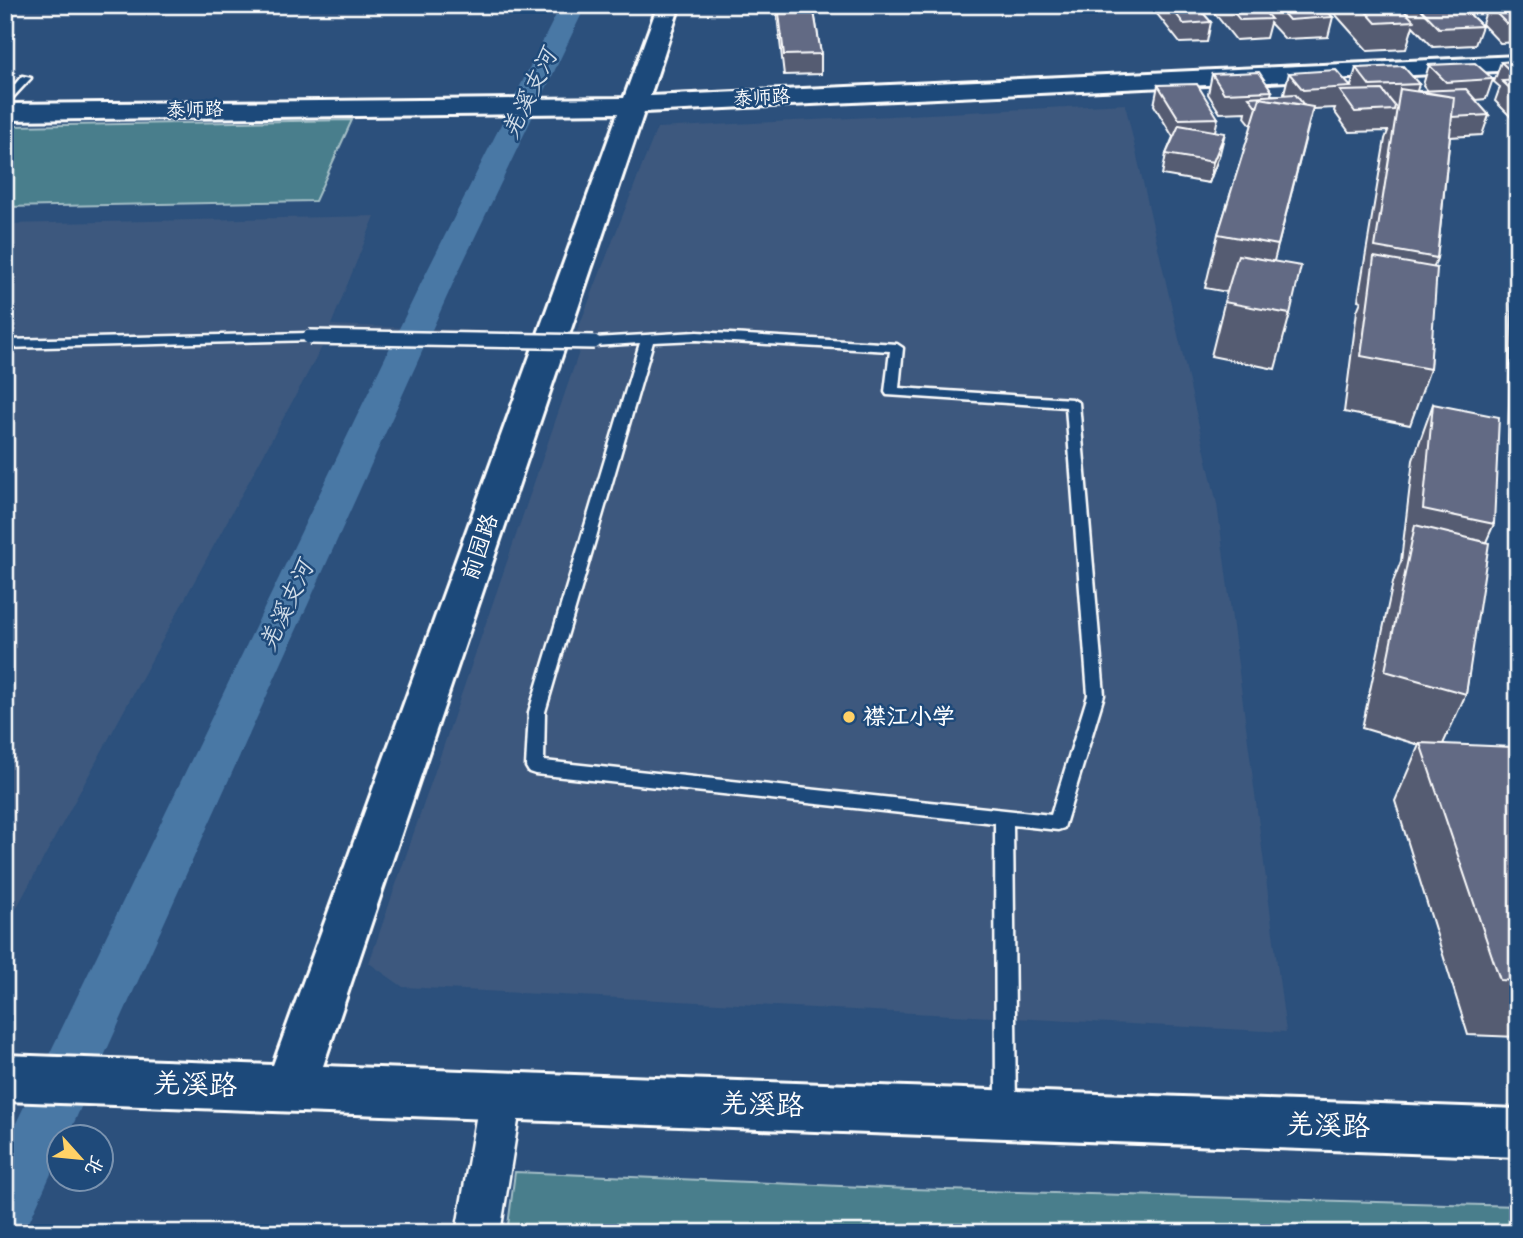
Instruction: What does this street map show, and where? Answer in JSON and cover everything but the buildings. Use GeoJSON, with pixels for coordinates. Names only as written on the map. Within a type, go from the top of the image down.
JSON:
{"type":"FeatureCollection","features":[{"type":"Feature","properties":{"kind":"street","name":"前园路"},"geometry":{"type":"LineString","coordinates":[[290,1088],[621,105],[669,5]]}},
{"type":"Feature","properties":{"kind":"street","name":"泰师路"},"geometry":{"type":"LineString","coordinates":[[7,104],[394,108],[621,105],[1518,63]]}},
{"type":"Feature","properties":{"kind":"street","name":"羌溪路"},"geometry":{"type":"LineString","coordinates":[[5,1079],[1518,1133]]}},
{"type":"Feature","properties":{"kind":"street"},"geometry":{"type":"LineString","coordinates":[[478,1233],[501,1096]]}},
{"type":"Feature","properties":{"kind":"lane"},"geometry":{"type":"LineString","coordinates":[[7,104],[26,78]]}},
{"type":"Feature","properties":{"kind":"lane"},"geometry":{"type":"LineString","coordinates":[[5,344],[309,337],[594,342],[697,336],[897,348],[892,392],[1072,403],[1096,695],[1058,823],[535,767],[537,712],[648,339]]}},
{"type":"Feature","properties":{"kind":"lane"},"geometry":{"type":"LineString","coordinates":[[1004,817],[1006,1114]]}},
{"type":"Feature","properties":{"kind":"shaded area","name":"襟江小学"},"geometry":{"type":"Polygon","coordinates":[[[1125,104],[1217,504],[1286,1032],[403,987],[369,963],[580,349],[322,347],[5,929],[5,224],[375,216],[331,325],[576,334],[657,128],[1125,104]]]}},
{"type":"Feature","properties":{"kind":"green space"},"geometry":{"type":"Polygon","coordinates":[[[352,120],[315,201],[5,207],[5,133],[11,126],[352,120]]]}},
{"type":"Feature","properties":{"kind":"green space"},"geometry":{"type":"Polygon","coordinates":[[[515,1172],[910,1189],[1518,1206],[1518,1233],[507,1233],[515,1172]]]}},
{"type":"Feature","properties":{"kind":"waterway","name":"羌溪支河"},"geometry":{"type":"LineString","coordinates":[[5,1209],[438,281],[574,5]]}},
{"type":"Feature","properties":{"kind":"place","name":"襟江小学"},"geometry":{"type":"Point","coordinates":[849,717]}}]}
